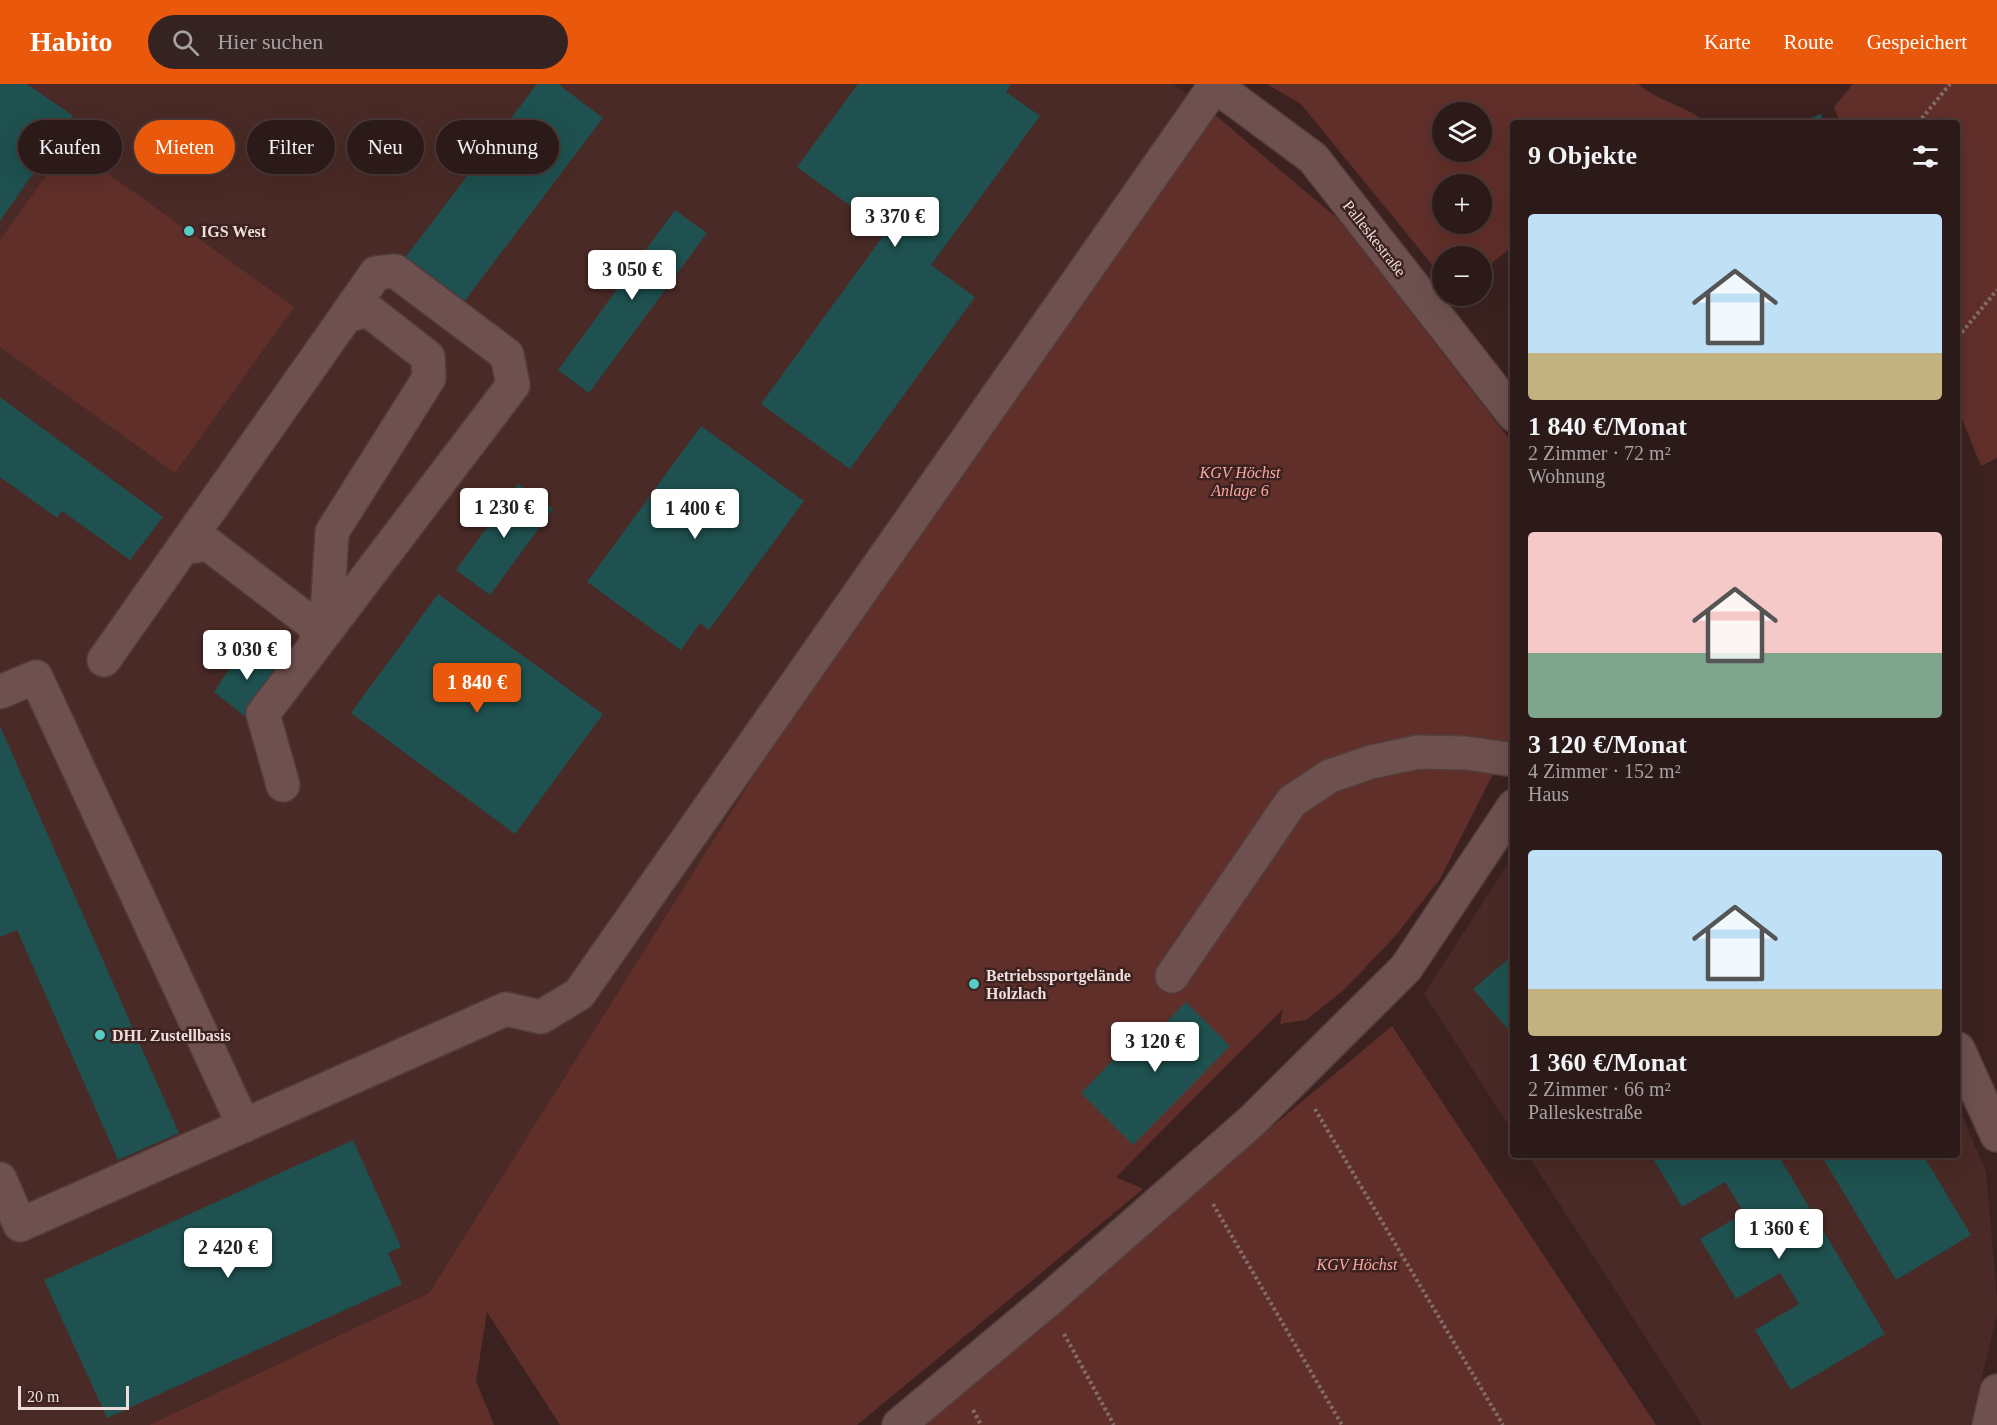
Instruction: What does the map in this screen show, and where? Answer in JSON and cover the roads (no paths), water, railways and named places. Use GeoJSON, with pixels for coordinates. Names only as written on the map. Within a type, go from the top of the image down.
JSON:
{"type":"FeatureCollection","features":[{"type":"Feature","properties":{"kind":"street","name":"Palleskestraße"},"geometry":{"type":"LineString","coordinates":[[1215,84],[1312,158],[1510,410]]}},
{"type":"Feature","properties":{"kind":"street"},"geometry":{"type":"LineString","coordinates":[[0,1179],[20,1225],[506,1009],[541,1017],[579,994],[1215,84]]}},
{"type":"Feature","properties":{"kind":"street"},"geometry":{"type":"LineString","coordinates":[[104,660],[376,273],[395,271],[507,356],[513,385],[263,714],[283,785]]}},
{"type":"Feature","properties":{"kind":"street"},"geometry":{"type":"LineString","coordinates":[[322,636],[332,532],[429,378],[428,357],[368,310],[346,316]]}},
{"type":"Feature","properties":{"kind":"street"},"geometry":{"type":"LineString","coordinates":[[184,548],[208,544],[314,625],[322,636]]}},
{"type":"Feature","properties":{"kind":"street"},"geometry":{"type":"LineString","coordinates":[[0,692],[36,677],[244,1126]]}},
{"type":"Feature","properties":{"kind":"street"},"geometry":{"type":"LineString","coordinates":[[1172,976],[1292,801],[1330,776],[1371,762],[1418,752],[1466,753],[1510,759]]}},
{"type":"Feature","properties":{"kind":"street"},"geometry":{"type":"LineString","coordinates":[[899,1425],[1046,1302],[1253,1120],[1406,968],[1510,812]]}},
{"type":"Feature","properties":{"kind":"street"},"geometry":{"type":"LineString","coordinates":[[1960,1052],[1997,1135]]}},
{"type":"Feature","properties":{"kind":"street"},"geometry":{"type":"LineString","coordinates":[[1989,1425],[1997,1392]]}},
{"type":"Feature","properties":{"kind":"place","name":"IGS West"},"geometry":{"type":"Point","coordinates":[189,231]}},
{"type":"Feature","properties":{"kind":"place","name":"Betriebssportgelände Holzlach"},"geometry":{"type":"Point","coordinates":[974,984]}},
{"type":"Feature","properties":{"kind":"place","name":"DHL Zustellbasis"},"geometry":{"type":"Point","coordinates":[100,1035]}},
{"type":"Feature","properties":{"kind":"park label","name":"KGV Höchst Anlage 6"},"geometry":{"type":"Point","coordinates":[1240,481]}},
{"type":"Feature","properties":{"kind":"park label","name":"KGV Höchst"},"geometry":{"type":"Point","coordinates":[1357,1264]}}]}
